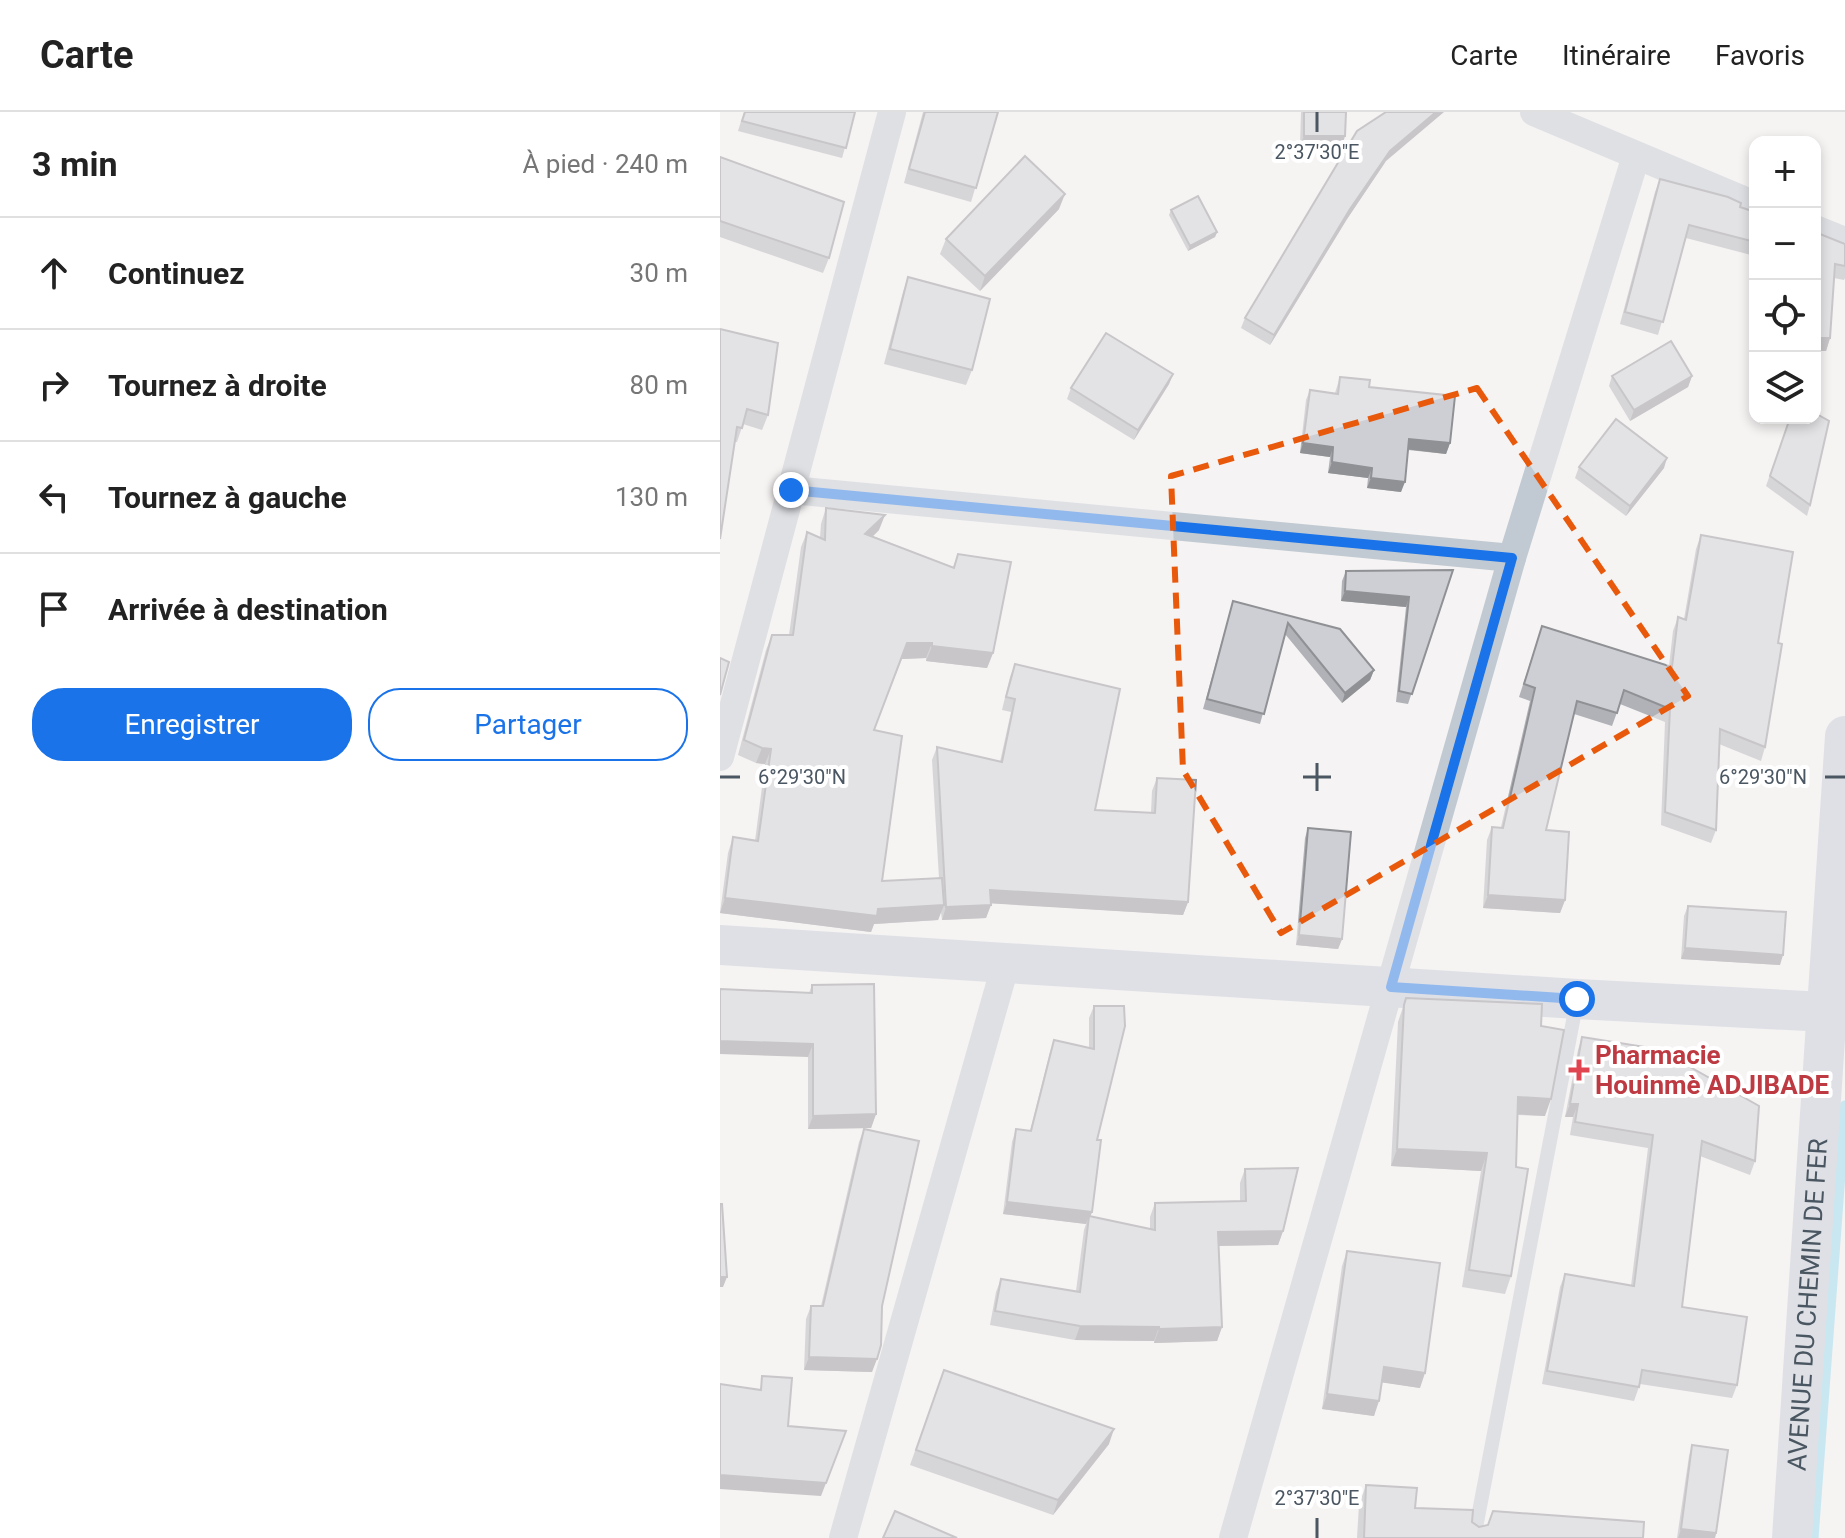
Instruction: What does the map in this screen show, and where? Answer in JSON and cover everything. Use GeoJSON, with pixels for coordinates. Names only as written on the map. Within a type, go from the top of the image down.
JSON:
{"type":"FeatureCollection","features":[{"type":"Feature","properties":{"kind":"main road","name":"AVENUE DU CHEMIN DE FER"},"geometry":{"type":"LineString","coordinates":[[1792,1538],[1836,1012],[1845,736]]}},
{"type":"Feature","properties":{"kind":"main road"},"geometry":{"type":"LineString","coordinates":[[720,945],[1577,999],[1836,1012]]}},
{"type":"Feature","properties":{"kind":"street"},"geometry":{"type":"LineString","coordinates":[[720,757],[892,112]]}},
{"type":"Feature","properties":{"kind":"street"},"geometry":{"type":"LineString","coordinates":[[1534,112],[1749,203]]}},
{"type":"Feature","properties":{"kind":"street"},"geometry":{"type":"LineString","coordinates":[[1233,1538],[1512,558],[1636,156]]}},
{"type":"Feature","properties":{"kind":"street"},"geometry":{"type":"LineString","coordinates":[[1821,231],[1845,241]]}},
{"type":"Feature","properties":{"kind":"street"},"geometry":{"type":"LineString","coordinates":[[791,490],[1512,558]]}},
{"type":"Feature","properties":{"kind":"street"},"geometry":{"type":"LineString","coordinates":[[843,1538],[1006,963]]}},
{"type":"Feature","properties":{"kind":"lane"},"geometry":{"type":"LineString","coordinates":[[1474,1538],[1577,999]]}},
{"type":"Feature","properties":{"kind":"highlighted area"},"geometry":{"type":"Polygon","coordinates":[[[1477,388],[1688,696],[1281,933],[1183,770],[1171,476],[1477,388]]]}},
{"type":"Feature","properties":{"kind":"building"},"geometry":{"type":"Polygon","coordinates":[[[745,112],[855,112],[846,148],[742,121],[745,112]]]}},
{"type":"Feature","properties":{"kind":"building"},"geometry":{"type":"Polygon","coordinates":[[[925,112],[998,112],[976,188],[909,169],[925,112]]]}},
{"type":"Feature","properties":{"kind":"building"},"geometry":{"type":"Polygon","coordinates":[[[1304,112],[1346,112],[1345,136],[1304,136],[1304,112]]]}},
{"type":"Feature","properties":{"kind":"building"},"geometry":{"type":"Polygon","coordinates":[[[1386,112],[1436,112],[1390,151],[1350,209],[1274,335],[1245,318],[1357,131],[1386,112]]]}},
{"type":"Feature","properties":{"kind":"building"},"geometry":{"type":"Polygon","coordinates":[[[1025,156],[1065,194],[985,276],[946,239],[1025,156]]]}},
{"type":"Feature","properties":{"kind":"building"},"geometry":{"type":"Polygon","coordinates":[[[720,157],[844,202],[829,258],[720,221],[720,157]]]}},
{"type":"Feature","properties":{"kind":"building"},"geometry":{"type":"Polygon","coordinates":[[[1660,179],[1728,197],[1749,210],[1749,240],[1689,225],[1663,322],[1625,312],[1660,179]]]}},
{"type":"Feature","properties":{"kind":"building"},"geometry":{"type":"Polygon","coordinates":[[[1198,196],[1217,232],[1190,246],[1171,210],[1198,196]]]}},
{"type":"Feature","properties":{"kind":"building"},"geometry":{"type":"Polygon","coordinates":[[[1821,234],[1845,244],[1845,266],[1835,264],[1830,338],[1821,338],[1821,234]]]}},
{"type":"Feature","properties":{"kind":"building"},"geometry":{"type":"Polygon","coordinates":[[[908,277],[990,299],[972,370],[890,349],[908,277]]]}},
{"type":"Feature","properties":{"kind":"building"},"geometry":{"type":"Polygon","coordinates":[[[720,329],[778,343],[768,415],[747,409],[742,428],[737,427],[720,539],[720,329]]]}},
{"type":"Feature","properties":{"kind":"building"},"geometry":{"type":"Polygon","coordinates":[[[1106,333],[1173,374],[1138,430],[1071,388],[1106,333]]]}},
{"type":"Feature","properties":{"kind":"building"},"geometry":{"type":"Polygon","coordinates":[[[1671,341],[1692,376],[1634,410],[1612,376],[1671,341]]]}},
{"type":"Feature","properties":{"kind":"building"},"geometry":{"type":"Polygon","coordinates":[[[1340,377],[1370,380],[1369,387],[1455,396],[1450,443],[1409,439],[1405,482],[1371,478],[1372,468],[1332,462],[1333,447],[1303,443],[1310,390],[1338,394],[1340,377]]]}},
{"type":"Feature","properties":{"kind":"building"},"geometry":{"type":"Polygon","coordinates":[[[1821,416],[1829,421],[1810,505],[1770,476],[1788,424],[1821,424],[1821,416]]]}},
{"type":"Feature","properties":{"kind":"building"},"geometry":{"type":"Polygon","coordinates":[[[1616,419],[1667,458],[1630,506],[1579,467],[1616,419]]]}},
{"type":"Feature","properties":{"kind":"building"},"geometry":{"type":"Polygon","coordinates":[[[826,508],[885,515],[865,534],[954,568],[958,554],[1011,562],[993,653],[932,646],[932,643],[907,643],[874,730],[902,736],[882,881],[942,878],[944,905],[878,909],[877,916],[725,898],[733,837],[758,841],[771,749],[744,740],[772,635],[793,635],[807,532],[825,540],[826,508]]]}},
{"type":"Feature","properties":{"kind":"building"},"geometry":{"type":"Polygon","coordinates":[[[1701,535],[1793,552],[1765,747],[1720,729],[1716,830],[1665,812],[1670,709],[1624,690],[1617,713],[1577,701],[1546,830],[1569,832],[1565,900],[1488,895],[1492,827],[1503,828],[1535,688],[1524,684],[1542,626],[1672,667],[1678,617],[1686,620],[1701,535]]]}},
{"type":"Feature","properties":{"kind":"building"},"geometry":{"type":"Polygon","coordinates":[[[1453,570],[1412,694],[1399,691],[1409,597],[1345,591],[1346,571],[1453,570]]]}},
{"type":"Feature","properties":{"kind":"building"},"geometry":{"type":"Polygon","coordinates":[[[1233,601],[1340,629],[1374,670],[1345,693],[1288,623],[1264,714],[1207,699],[1233,601]]]}},
{"type":"Feature","properties":{"kind":"building"},"geometry":{"type":"Polygon","coordinates":[[[720,658],[729,662],[720,695],[720,658]]]}},
{"type":"Feature","properties":{"kind":"building"},"geometry":{"type":"Polygon","coordinates":[[[1015,664],[1120,689],[1095,810],[1155,813],[1157,778],[1196,780],[1188,902],[990,890],[991,905],[946,907],[937,747],[1002,762],[1015,699],[1006,697],[1015,664]]]}},
{"type":"Feature","properties":{"kind":"building"},"geometry":{"type":"Polygon","coordinates":[[[1308,828],[1351,832],[1342,939],[1299,935],[1308,828]]]}},
{"type":"Feature","properties":{"kind":"building"},"geometry":{"type":"Polygon","coordinates":[[[1688,906],[1786,912],[1783,955],[1685,948],[1688,906]]]}},
{"type":"Feature","properties":{"kind":"building"},"geometry":{"type":"Polygon","coordinates":[[[874,984],[876,1114],[813,1116],[813,1044],[720,1041],[720,989],[812,993],[812,985],[874,984]]]}},
{"type":"Feature","properties":{"kind":"building"},"geometry":{"type":"Polygon","coordinates":[[[1406,998],[1542,1004],[1541,1026],[1564,1030],[1551,1099],[1518,1097],[1516,1167],[1528,1169],[1511,1276],[1469,1270],[1487,1153],[1397,1149],[1406,998]]]}},
{"type":"Feature","properties":{"kind":"building"},"geometry":{"type":"Polygon","coordinates":[[[1094,1006],[1124,1006],[1125,1026],[1097,1140],[1101,1140],[1092,1212],[1007,1202],[1016,1129],[1031,1131],[1054,1040],[1094,1049],[1094,1006]]]}},
{"type":"Feature","properties":{"kind":"building"},"geometry":{"type":"Polygon","coordinates":[[[1582,1037],[1670,1051],[1669,1055],[1759,1106],[1755,1161],[1702,1141],[1682,1307],[1747,1317],[1737,1385],[1642,1370],[1639,1387],[1547,1371],[1565,1274],[1634,1286],[1653,1135],[1575,1122],[1578,1104],[1570,1104],[1582,1037]]]}},
{"type":"Feature","properties":{"kind":"building"},"geometry":{"type":"Polygon","coordinates":[[[864,1129],[919,1141],[882,1306],[881,1345],[877,1359],[809,1357],[811,1306],[823,1306],[864,1129]]]}},
{"type":"Feature","properties":{"kind":"building"},"geometry":{"type":"Polygon","coordinates":[[[1298,1168],[1283,1231],[1218,1232],[1222,1327],[1159,1329],[1080,1326],[995,1311],[1001,1279],[1080,1292],[1089,1216],[1155,1230],[1155,1203],[1246,1201],[1245,1169],[1298,1168]]]}},
{"type":"Feature","properties":{"kind":"building"},"geometry":{"type":"Polygon","coordinates":[[[722,1204],[727,1277],[720,1277],[722,1204]]]}},
{"type":"Feature","properties":{"kind":"building"},"geometry":{"type":"Polygon","coordinates":[[[1347,1251],[1440,1263],[1425,1373],[1384,1367],[1379,1401],[1327,1394],[1347,1251]]]}},
{"type":"Feature","properties":{"kind":"building"},"geometry":{"type":"Polygon","coordinates":[[[944,1370],[1114,1429],[1058,1500],[916,1450],[944,1370]]]}},
{"type":"Feature","properties":{"kind":"building"},"geometry":{"type":"Polygon","coordinates":[[[762,1376],[792,1378],[788,1426],[846,1431],[826,1483],[720,1475],[720,1384],[761,1390],[762,1376]]]}},
{"type":"Feature","properties":{"kind":"building"},"geometry":{"type":"Polygon","coordinates":[[[1692,1445],[1728,1450],[1716,1533],[1681,1529],[1692,1445]]]}},
{"type":"Feature","properties":{"kind":"building"},"geometry":{"type":"Polygon","coordinates":[[[1366,1485],[1417,1488],[1415,1508],[1473,1510],[1472,1522],[1479,1527],[1488,1525],[1493,1511],[1644,1522],[1643,1538],[1364,1538],[1366,1485]]]}},
{"type":"Feature","properties":{"kind":"building"},"geometry":{"type":"Polygon","coordinates":[[[895,1511],[957,1538],[883,1538],[895,1511]]]}},
{"type":"Feature","properties":{"kind":"waterway"},"geometry":{"type":"LineString","coordinates":[[1813,1538],[1845,1106]]}},
{"type":"Feature","properties":{"kind":"place","name":"Pharmacie Houinmè ADJIBADE"},"geometry":{"type":"Point","coordinates":[1579,1070]}},
{"type":"Feature","properties":{"kind":"route"},"geometry":{"type":"LineString","coordinates":[[791,490],[1512,558],[1391,987],[1577,999]]}}]}
